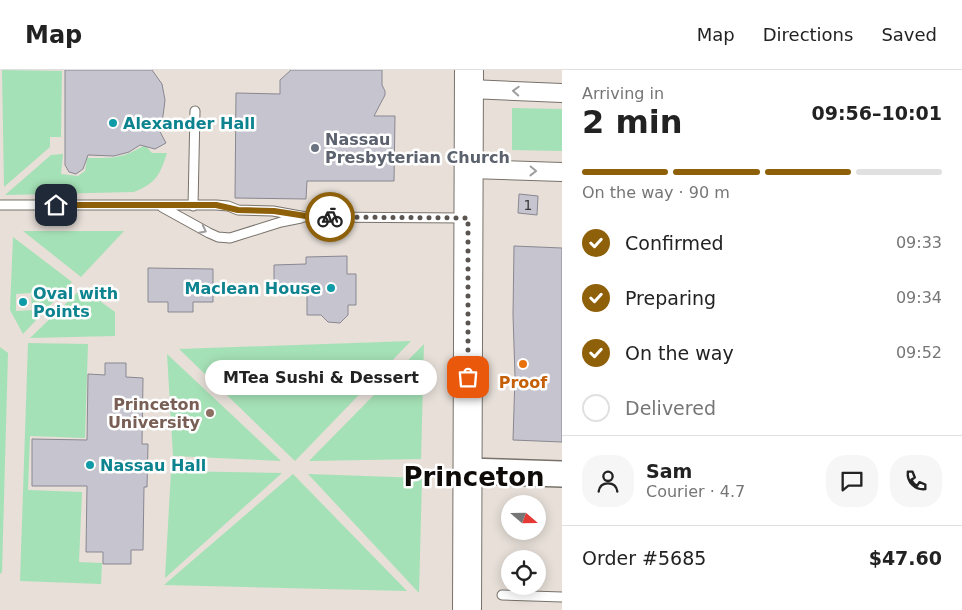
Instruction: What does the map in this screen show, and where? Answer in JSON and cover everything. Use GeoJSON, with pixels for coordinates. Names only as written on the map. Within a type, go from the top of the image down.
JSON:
{"type":"FeatureCollection","features":[{"type":"Feature","properties":{"kind":"main road"},"geometry":{"type":"LineString","coordinates":[[467,610],[469,80]]}},
{"type":"Feature","properties":{"kind":"street"},"geometry":{"type":"LineString","coordinates":[[469,80],[562,93]]}},
{"type":"Feature","properties":{"kind":"street"},"geometry":{"type":"LineString","coordinates":[[469,169],[562,172]]}},
{"type":"Feature","properties":{"kind":"street"},"geometry":{"type":"LineString","coordinates":[[468,471],[562,474]]}},
{"type":"Feature","properties":{"kind":"lane"},"geometry":{"type":"LineString","coordinates":[[193,206],[195,111]]}},
{"type":"Feature","properties":{"kind":"lane"},"geometry":{"type":"LineString","coordinates":[[0,205],[216,205],[238,210],[274,211],[306,216],[468,218]]}},
{"type":"Feature","properties":{"kind":"lane"},"geometry":{"type":"LineString","coordinates":[[161,206],[209,233],[218,237],[230,238],[306,216]]}},
{"type":"Feature","properties":{"kind":"lane"},"geometry":{"type":"LineString","coordinates":[[502,595],[562,597]]}},
{"type":"Feature","properties":{"kind":"green space"},"geometry":{"type":"Polygon","coordinates":[[[2,70],[62,71],[61,137],[50,137],[50,147],[4,187],[2,70]]]}},
{"type":"Feature","properties":{"kind":"green space"},"geometry":{"type":"Polygon","coordinates":[[[512,108],[562,109],[562,151],[512,150],[512,108]]]}},
{"type":"Feature","properties":{"kind":"green space"},"geometry":{"type":"Polygon","coordinates":[[[145,145],[152,153],[167,153],[159,173],[152,182],[134,192],[5,195],[51,155],[63,154],[61,174],[78,176],[85,171],[87,158],[117,157],[145,145]]]}},
{"type":"Feature","properties":{"kind":"green space"},"geometry":{"type":"Polygon","coordinates":[[[23,231],[124,231],[81,277],[23,231]]]}},
{"type":"Feature","properties":{"kind":"green space"},"geometry":{"type":"Polygon","coordinates":[[[13,237],[72,282],[23,334],[10,310],[13,237]],[[31,293],[16,294],[16,311],[32,310],[31,293]]]}},
{"type":"Feature","properties":{"kind":"green space"},"geometry":{"type":"Polygon","coordinates":[[[82,288],[115,312],[115,336],[30,338],[82,288]]]}},
{"type":"Feature","properties":{"kind":"green space"},"geometry":{"type":"Polygon","coordinates":[[[411,341],[295,461],[179,349],[411,341]]]}},
{"type":"Feature","properties":{"kind":"green space"},"geometry":{"type":"Polygon","coordinates":[[[28,343],[88,344],[85,438],[30,436],[28,490],[82,492],[79,562],[102,563],[101,584],[20,581],[28,343]]]}},
{"type":"Feature","properties":{"kind":"green space"},"geometry":{"type":"Polygon","coordinates":[[[424,344],[421,459],[309,461],[424,344]]]}},
{"type":"Feature","properties":{"kind":"green space"},"geometry":{"type":"Polygon","coordinates":[[[0,347],[8,353],[2,572],[0,574],[0,347]]]}},
{"type":"Feature","properties":{"kind":"green space"},"geometry":{"type":"Polygon","coordinates":[[[167,354],[281,461],[173,456],[167,354]]]}},
{"type":"Feature","properties":{"kind":"green space"},"geometry":{"type":"Polygon","coordinates":[[[171,471],[282,473],[165,578],[171,471]]]}},
{"type":"Feature","properties":{"kind":"green space"},"geometry":{"type":"Polygon","coordinates":[[[293,474],[407,591],[164,585],[293,474]]]}},
{"type":"Feature","properties":{"kind":"green space"},"geometry":{"type":"Polygon","coordinates":[[[308,474],[422,478],[419,593],[308,474]]]}},
{"type":"Feature","properties":{"kind":"building","name":"Alexander Hall"},"geometry":{"type":"Polygon","coordinates":[[[65,70],[152,70],[162,84],[165,100],[163,116],[158,128],[166,143],[155,149],[140,145],[129,152],[114,156],[88,155],[83,169],[76,174],[69,172],[65,165],[65,70]]]}},
{"type":"Feature","properties":{"kind":"building","name":"Nassau Presbyterian Church"},"geometry":{"type":"Polygon","coordinates":[[[291,70],[382,70],[382,85],[385,95],[374,116],[395,116],[394,181],[307,181],[306,199],[235,198],[236,93],[280,94],[280,80],[291,70]]]}},
{"type":"Feature","properties":{"kind":"building"},"geometry":{"type":"Polygon","coordinates":[[[519,194],[538,196],[537,215],[518,213],[519,194]]]}},
{"type":"Feature","properties":{"kind":"building"},"geometry":{"type":"Polygon","coordinates":[[[514,246],[562,248],[562,442],[513,440],[515,376],[513,315],[514,246]]]}},
{"type":"Feature","properties":{"kind":"building","name":"Maclean House"},"geometry":{"type":"Polygon","coordinates":[[[347,256],[347,274],[356,274],[356,305],[348,305],[348,315],[340,323],[328,322],[321,315],[307,315],[307,287],[274,287],[274,265],[306,264],[306,257],[347,256]]]}},
{"type":"Feature","properties":{"kind":"building"},"geometry":{"type":"Polygon","coordinates":[[[148,268],[213,269],[213,302],[193,302],[193,312],[168,312],[168,302],[148,302],[148,268]]]}},
{"type":"Feature","properties":{"kind":"building","name":"Nassau Hall"},"geometry":{"type":"Polygon","coordinates":[[[105,363],[126,363],[126,377],[143,378],[142,444],[148,444],[147,487],[144,487],[143,550],[131,550],[131,564],[103,564],[103,552],[86,552],[87,486],[32,486],[32,439],[87,440],[88,374],[105,375],[105,363]]]}},
{"type":"Feature","properties":{"kind":"way so far"},"geometry":{"type":"LineString","coordinates":[[330,217],[468,218],[468,377]]}},
{"type":"Feature","properties":{"kind":"place","name":"Alexander Hall"},"geometry":{"type":"Point","coordinates":[113,123]}},
{"type":"Feature","properties":{"kind":"place","name":"Nassau Presbyterian Church"},"geometry":{"type":"Point","coordinates":[315,148]}},
{"type":"Feature","properties":{"kind":"place","name":"Maclean House"},"geometry":{"type":"Point","coordinates":[331,288]}},
{"type":"Feature","properties":{"kind":"place","name":"Oval with Points"},"geometry":{"type":"Point","coordinates":[23,302]}},
{"type":"Feature","properties":{"kind":"place","name":"Proof"},"geometry":{"type":"Point","coordinates":[523,364]}},
{"type":"Feature","properties":{"kind":"place","name":"MTea Sushi & Dessert"},"geometry":{"type":"Point","coordinates":[468,377]}},
{"type":"Feature","properties":{"kind":"place","name":"Princeton University"},"geometry":{"type":"Point","coordinates":[210,413]}},
{"type":"Feature","properties":{"kind":"place","name":"Nassau Hall"},"geometry":{"type":"Point","coordinates":[90,465]}},
{"type":"Feature","properties":{"kind":"district","name":"Princeton"},"geometry":{"type":"Point","coordinates":[474,477]}},
{"type":"Feature","properties":{"kind":"route"},"geometry":{"type":"LineString","coordinates":[[56,205],[216,205],[228,206],[238,210],[274,211],[306,216],[330,217]]}}]}
